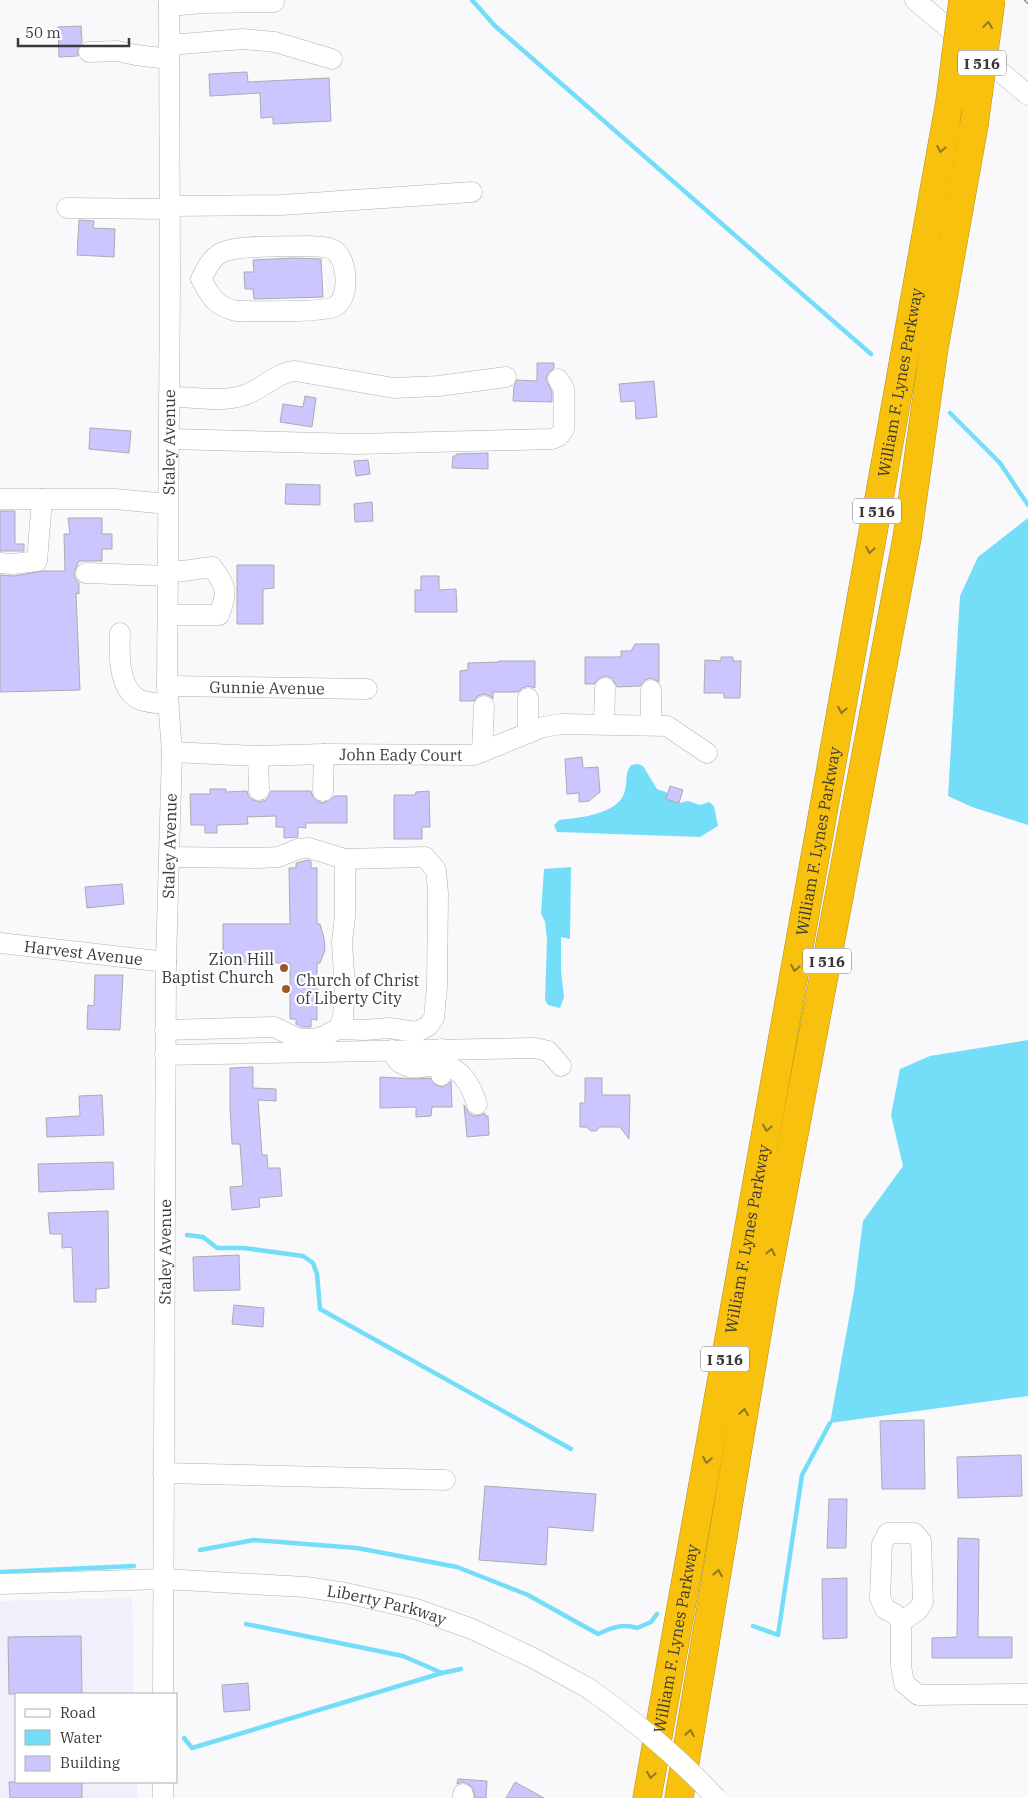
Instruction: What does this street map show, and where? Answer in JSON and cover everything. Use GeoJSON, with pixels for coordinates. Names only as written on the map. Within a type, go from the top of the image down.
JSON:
{"type":"FeatureCollection","features":[{"type":"Feature","properties":{"kind":"highway","name":"William F. Lynes Parkway"},"geometry":{"type":"LineString","coordinates":[[647,1798],[950,101],[963,0]]}},
{"type":"Feature","properties":{"kind":"highway","name":"William F. Lynes Parkway"},"geometry":{"type":"LineString","coordinates":[[679,1798],[765,1287],[907,538],[934,348],[974,125],[991,0]]}},
{"type":"Feature","properties":{"kind":"street"},"geometry":{"type":"LineString","coordinates":[[915,0],[1028,95]]}},
{"type":"Feature","properties":{"kind":"street"},"geometry":{"type":"LineString","coordinates":[[169,3],[274,2]]}},
{"type":"Feature","properties":{"kind":"street","name":"Staley Avenue"},"geometry":{"type":"LineString","coordinates":[[163,1693],[165,1030],[172,752],[168,695],[169,3]]}},
{"type":"Feature","properties":{"kind":"street"},"geometry":{"type":"LineString","coordinates":[[88,52],[117,51],[136,55],[169,52],[243,39],[275,42],[332,59]]}},
{"type":"Feature","properties":{"kind":"street"},"geometry":{"type":"LineString","coordinates":[[67,208],[102,216],[170,208],[282,205],[472,192]]}},
{"type":"Feature","properties":{"kind":"street"},"geometry":{"type":"LineString","coordinates":[[324,247],[334,250],[340,256],[345,272],[345,292],[335,307],[328,309],[236,311],[226,309],[218,304],[201,280],[214,259],[221,253],[230,250],[242,248],[324,247]]}},
{"type":"Feature","properties":{"kind":"street"},"geometry":{"type":"LineString","coordinates":[[170,280],[201,280]]}},
{"type":"Feature","properties":{"kind":"street"},"geometry":{"type":"LineString","coordinates":[[169,397],[237,397],[246,395],[287,372],[295,371],[394,388],[439,386],[506,377]]}},
{"type":"Feature","properties":{"kind":"street"},"geometry":{"type":"LineString","coordinates":[[169,438],[357,444],[552,439],[559,436],[564,429],[564,389],[558,379]]}},
{"type":"Feature","properties":{"kind":"street"},"geometry":{"type":"LineString","coordinates":[[0,499],[115,499],[168,504]]}},
{"type":"Feature","properties":{"kind":"street"},"geometry":{"type":"LineString","coordinates":[[0,563],[13,564],[37,561],[42,499]]}},
{"type":"Feature","properties":{"kind":"street"},"geometry":{"type":"LineString","coordinates":[[86,573],[168,573],[212,567],[223,582],[226,597],[219,615],[168,615]]}},
{"type":"Feature","properties":{"kind":"street","name":"Gunnie Avenue"},"geometry":{"type":"LineString","coordinates":[[120,633],[122,678],[129,690],[138,699],[168,695],[367,689]]}},
{"type":"Feature","properties":{"kind":"street"},"geometry":{"type":"LineString","coordinates":[[604,724],[605,688]]}},
{"type":"Feature","properties":{"kind":"street"},"geometry":{"type":"LineString","coordinates":[[651,690],[652,725]]}},
{"type":"Feature","properties":{"kind":"street"},"geometry":{"type":"LineString","coordinates":[[528,698],[528,733]]}},
{"type":"Feature","properties":{"kind":"street"},"geometry":{"type":"LineString","coordinates":[[482,752],[484,706]]}},
{"type":"Feature","properties":{"kind":"street","name":"John Eady Court"},"geometry":{"type":"LineString","coordinates":[[172,752],[258,756],[324,754],[474,755],[543,727],[562,724],[604,724],[667,726],[707,752]]}},
{"type":"Feature","properties":{"kind":"street"},"geometry":{"type":"LineString","coordinates":[[323,791],[324,754]]}},
{"type":"Feature","properties":{"kind":"street"},"geometry":{"type":"LineString","coordinates":[[258,756],[259,790]]}},
{"type":"Feature","properties":{"kind":"street"},"geometry":{"type":"LineString","coordinates":[[165,1030],[274,1027],[298,1039],[322,1037],[338,1029],[364,1030],[389,1028],[417,1032],[428,1026],[434,1018],[437,987],[438,893],[436,870],[425,857],[344,859],[309,848],[298,849],[278,857],[169,857]]}},
{"type":"Feature","properties":{"kind":"street"},"geometry":{"type":"LineString","coordinates":[[338,1029],[343,1018],[345,989],[342,942],[345,916],[344,859]]}},
{"type":"Feature","properties":{"kind":"street","name":"Harvest Avenue"},"geometry":{"type":"LineString","coordinates":[[0,943],[166,962]]}},
{"type":"Feature","properties":{"kind":"street"},"geometry":{"type":"LineString","coordinates":[[441,1063],[535,1048],[548,1051],[561,1066]]}},
{"type":"Feature","properties":{"kind":"street"},"geometry":{"type":"LineString","coordinates":[[165,1055],[392,1050],[454,1067],[472,1087],[477,1104]]}},
{"type":"Feature","properties":{"kind":"street"},"geometry":{"type":"LineString","coordinates":[[163,1473],[445,1480]]}},
{"type":"Feature","properties":{"kind":"street","name":"Liberty Parkway"},"geometry":{"type":"LineString","coordinates":[[0,1584],[162,1579],[305,1587],[346,1593],[416,1609],[472,1629],[504,1643],[588,1688],[617,1709],[666,1750],[716,1798]]}},
{"type":"Feature","properties":{"kind":"street"},"geometry":{"type":"LineString","coordinates":[[901,1622],[904,1683],[918,1695],[1028,1694]]}},
{"type":"Feature","properties":{"kind":"street"},"geometry":{"type":"LineString","coordinates":[[163,1783],[163,1798]]}},
{"type":"Feature","properties":{"kind":"shaded area"},"geometry":{"type":"Polygon","coordinates":[[[132,1598],[134,1693],[15,1693],[15,1783],[137,1783],[137,1798],[0,1798],[0,1601],[132,1598]]]}},
{"type":"Feature","properties":{"kind":"water"},"geometry":{"type":"Polygon","coordinates":[[[1028,518],[1028,825],[972,807],[948,796],[960,596],[978,557],[1028,518]]]}},
{"type":"Feature","properties":{"kind":"water"},"geometry":{"type":"Polygon","coordinates":[[[638,764],[643,766],[657,789],[668,793],[667,799],[679,803],[688,801],[700,805],[709,802],[714,806],[718,826],[700,837],[557,832],[554,825],[559,820],[588,816],[608,810],[616,805],[622,798],[625,790],[629,768],[631,765],[638,764]]]}},
{"type":"Feature","properties":{"kind":"water"},"geometry":{"type":"Polygon","coordinates":[[[571,867],[570,939],[561,937],[561,970],[564,997],[560,1008],[548,1005],[545,1000],[547,940],[545,922],[541,913],[544,869],[571,867]]]}},
{"type":"Feature","properties":{"kind":"water"},"geometry":{"type":"Polygon","coordinates":[[[1028,1040],[1028,1396],[830,1423],[854,1291],[863,1221],[903,1166],[891,1115],[900,1069],[930,1056],[1028,1040]]]}},
{"type":"Feature","properties":{"kind":"building"},"geometry":{"type":"Polygon","coordinates":[[[81,26],[82,42],[78,47],[78,56],[59,57],[58,27],[81,26]]]}},
{"type":"Feature","properties":{"kind":"building"},"geometry":{"type":"Polygon","coordinates":[[[247,72],[248,82],[329,78],[331,121],[273,124],[273,117],[261,118],[260,93],[210,96],[209,74],[247,72]]]}},
{"type":"Feature","properties":{"kind":"building"},"geometry":{"type":"Polygon","coordinates":[[[79,220],[94,221],[93,228],[115,229],[114,257],[77,255],[79,220]]]}},
{"type":"Feature","properties":{"kind":"building"},"geometry":{"type":"Polygon","coordinates":[[[321,259],[323,297],[254,299],[253,289],[245,289],[244,272],[254,272],[253,260],[321,259]]]}},
{"type":"Feature","properties":{"kind":"building"},"geometry":{"type":"Polygon","coordinates":[[[537,363],[554,363],[554,368],[548,373],[546,379],[552,392],[552,402],[513,401],[514,386],[517,380],[537,381],[537,363]]]}},
{"type":"Feature","properties":{"kind":"building"},"geometry":{"type":"Polygon","coordinates":[[[654,381],[657,417],[636,419],[635,401],[621,402],[619,384],[654,381]]]}},
{"type":"Feature","properties":{"kind":"building"},"geometry":{"type":"Polygon","coordinates":[[[305,396],[316,398],[312,427],[280,422],[283,404],[303,407],[305,396]]]}},
{"type":"Feature","properties":{"kind":"building"},"geometry":{"type":"Polygon","coordinates":[[[90,428],[131,431],[129,453],[89,449],[90,428]]]}},
{"type":"Feature","properties":{"kind":"building"},"geometry":{"type":"Polygon","coordinates":[[[488,453],[488,469],[452,468],[453,456],[456,456],[456,454],[488,453]]]}},
{"type":"Feature","properties":{"kind":"building"},"geometry":{"type":"Polygon","coordinates":[[[368,460],[370,474],[356,476],[354,461],[368,460]]]}},
{"type":"Feature","properties":{"kind":"building"},"geometry":{"type":"Polygon","coordinates":[[[286,484],[320,485],[320,505],[285,504],[286,484]]]}},
{"type":"Feature","properties":{"kind":"building"},"geometry":{"type":"Polygon","coordinates":[[[372,502],[373,521],[355,522],[354,504],[372,502]]]}},
{"type":"Feature","properties":{"kind":"building"},"geometry":{"type":"Polygon","coordinates":[[[0,511],[15,511],[15,544],[24,544],[24,551],[0,551],[0,511]]]}},
{"type":"Feature","properties":{"kind":"building"},"geometry":{"type":"Polygon","coordinates":[[[68,518],[102,518],[102,534],[112,534],[112,549],[102,549],[102,561],[79,561],[74,572],[75,578],[79,583],[79,594],[76,593],[80,690],[0,692],[0,575],[14,576],[43,571],[65,571],[64,534],[70,534],[68,518]]]}},
{"type":"Feature","properties":{"kind":"building"},"geometry":{"type":"Polygon","coordinates":[[[237,565],[274,565],[274,588],[263,589],[263,624],[237,624],[237,565]]]}},
{"type":"Feature","properties":{"kind":"building"},"geometry":{"type":"Polygon","coordinates":[[[421,576],[439,576],[439,590],[456,589],[457,612],[415,612],[415,590],[421,590],[421,576]]]}},
{"type":"Feature","properties":{"kind":"building"},"geometry":{"type":"Polygon","coordinates":[[[635,644],[659,644],[659,682],[651,678],[645,680],[640,686],[617,687],[612,678],[605,676],[599,678],[594,684],[585,684],[585,657],[621,657],[621,651],[631,651],[635,644]]]}},
{"type":"Feature","properties":{"kind":"building"},"geometry":{"type":"Polygon","coordinates":[[[721,657],[733,657],[733,661],[741,661],[740,698],[724,698],[724,693],[704,693],[705,660],[721,661],[721,657]]]}},
{"type":"Feature","properties":{"kind":"building"},"geometry":{"type":"Polygon","coordinates":[[[535,661],[535,688],[528,686],[518,692],[493,692],[493,699],[484,694],[478,696],[474,701],[460,701],[460,671],[468,670],[468,663],[535,661]]]}},
{"type":"Feature","properties":{"kind":"building"},"geometry":{"type":"Polygon","coordinates":[[[582,757],[583,768],[598,767],[600,792],[589,801],[579,802],[579,793],[567,794],[565,759],[582,757]]]}},
{"type":"Feature","properties":{"kind":"building"},"geometry":{"type":"Polygon","coordinates":[[[670,786],[683,790],[679,803],[666,799],[670,786]]]}},
{"type":"Feature","properties":{"kind":"building"},"geometry":{"type":"Polygon","coordinates":[[[210,789],[226,789],[226,792],[247,791],[249,797],[259,802],[266,800],[271,791],[311,791],[313,797],[322,803],[329,801],[334,796],[347,796],[347,823],[306,823],[306,828],[298,827],[298,837],[284,838],[284,827],[276,827],[276,816],[247,817],[248,824],[217,825],[217,833],[205,833],[205,825],[191,825],[190,794],[210,794],[210,789]]]}},
{"type":"Feature","properties":{"kind":"building"},"geometry":{"type":"Polygon","coordinates":[[[429,791],[430,827],[422,827],[422,839],[394,839],[394,795],[415,795],[416,792],[429,791]]]}},
{"type":"Feature","properties":{"kind":"building"},"geometry":{"type":"Polygon","coordinates":[[[311,861],[311,868],[317,868],[317,924],[320,924],[325,950],[320,963],[317,963],[317,1020],[311,1019],[311,1027],[302,1027],[296,1024],[296,1019],[290,1019],[290,963],[223,963],[223,924],[290,924],[289,868],[296,868],[296,863],[311,861]]]}},
{"type":"Feature","properties":{"kind":"building"},"geometry":{"type":"Polygon","coordinates":[[[122,884],[124,904],[87,908],[85,887],[122,884]]]}},
{"type":"Feature","properties":{"kind":"building"},"geometry":{"type":"Polygon","coordinates":[[[95,975],[123,975],[120,1030],[87,1029],[88,1005],[94,1006],[95,975]]]}},
{"type":"Feature","properties":{"kind":"building"},"geometry":{"type":"Polygon","coordinates":[[[253,1067],[253,1088],[276,1089],[276,1101],[258,1100],[262,1155],[267,1155],[268,1168],[280,1168],[282,1196],[259,1198],[260,1207],[232,1210],[230,1187],[243,1186],[240,1144],[232,1144],[230,1068],[253,1067]]]}},
{"type":"Feature","properties":{"kind":"building"},"geometry":{"type":"Polygon","coordinates":[[[380,1077],[430,1078],[436,1085],[442,1087],[451,1081],[452,1107],[432,1107],[431,1116],[416,1117],[416,1107],[380,1108],[380,1077]]]}},
{"type":"Feature","properties":{"kind":"building"},"geometry":{"type":"Polygon","coordinates":[[[585,1078],[602,1078],[602,1095],[630,1095],[629,1139],[620,1127],[600,1127],[596,1131],[591,1131],[586,1127],[580,1127],[580,1103],[585,1103],[585,1078]]]}},
{"type":"Feature","properties":{"kind":"building"},"geometry":{"type":"Polygon","coordinates":[[[102,1095],[104,1135],[47,1137],[46,1118],[80,1116],[79,1096],[102,1095]]]}},
{"type":"Feature","properties":{"kind":"building"},"geometry":{"type":"Polygon","coordinates":[[[464,1105],[469,1113],[474,1116],[485,1113],[485,1116],[488,1116],[489,1135],[467,1137],[464,1105]]]}},
{"type":"Feature","properties":{"kind":"building"},"geometry":{"type":"Polygon","coordinates":[[[113,1162],[114,1189],[39,1192],[38,1164],[113,1162]]]}},
{"type":"Feature","properties":{"kind":"building"},"geometry":{"type":"Polygon","coordinates":[[[108,1211],[109,1288],[96,1289],[96,1302],[74,1302],[72,1247],[62,1248],[62,1234],[50,1234],[48,1213],[108,1211]]]}},
{"type":"Feature","properties":{"kind":"building"},"geometry":{"type":"Polygon","coordinates":[[[239,1255],[240,1290],[194,1291],[193,1257],[239,1255]]]}},
{"type":"Feature","properties":{"kind":"building"},"geometry":{"type":"Polygon","coordinates":[[[234,1305],[264,1308],[263,1327],[232,1324],[234,1305]]]}},
{"type":"Feature","properties":{"kind":"building"},"geometry":{"type":"Polygon","coordinates":[[[924,1420],[925,1489],[882,1489],[880,1421],[924,1420]]]}},
{"type":"Feature","properties":{"kind":"building"},"geometry":{"type":"Polygon","coordinates":[[[1021,1455],[1022,1496],[958,1498],[957,1457],[1021,1455]]]}},
{"type":"Feature","properties":{"kind":"building"},"geometry":{"type":"Polygon","coordinates":[[[485,1486],[596,1494],[593,1531],[548,1527],[546,1565],[479,1560],[485,1486]]]}},
{"type":"Feature","properties":{"kind":"building"},"geometry":{"type":"Polygon","coordinates":[[[829,1499],[847,1499],[846,1548],[827,1548],[829,1499]]]}},
{"type":"Feature","properties":{"kind":"building"},"geometry":{"type":"Polygon","coordinates":[[[958,1538],[979,1539],[978,1637],[1012,1637],[1012,1658],[932,1658],[932,1638],[957,1637],[958,1538]]]}},
{"type":"Feature","properties":{"kind":"building"},"geometry":{"type":"Polygon","coordinates":[[[847,1578],[847,1638],[823,1639],[822,1579],[847,1578]]]}},
{"type":"Feature","properties":{"kind":"building"},"geometry":{"type":"Polygon","coordinates":[[[81,1636],[82,1693],[9,1694],[8,1637],[81,1636]]]}},
{"type":"Feature","properties":{"kind":"building"},"geometry":{"type":"Polygon","coordinates":[[[248,1683],[250,1710],[224,1712],[222,1685],[248,1683]]]}},
{"type":"Feature","properties":{"kind":"building"},"geometry":{"type":"Polygon","coordinates":[[[458,1779],[487,1781],[486,1798],[475,1798],[473,1788],[463,1782],[457,1784],[458,1779]]]}},
{"type":"Feature","properties":{"kind":"building"},"geometry":{"type":"Polygon","coordinates":[[[9,1782],[82,1783],[82,1798],[10,1798],[9,1782]]]}},
{"type":"Feature","properties":{"kind":"building"},"geometry":{"type":"Polygon","coordinates":[[[515,1782],[544,1798],[506,1798],[515,1782]]]}},
{"type":"Feature","properties":{"kind":"waterway"},"geometry":{"type":"LineString","coordinates":[[472,0],[495,26],[871,354]]}},
{"type":"Feature","properties":{"kind":"waterway"},"geometry":{"type":"LineString","coordinates":[[950,413],[1000,463],[1028,505]]}},
{"type":"Feature","properties":{"kind":"waterway"},"geometry":{"type":"LineString","coordinates":[[187,1235],[203,1237],[217,1248],[244,1248],[303,1256],[313,1263],[317,1274],[320,1309],[571,1449]]}},
{"type":"Feature","properties":{"kind":"waterway"},"geometry":{"type":"LineString","coordinates":[[753,1626],[778,1635],[802,1475],[830,1423]]}},
{"type":"Feature","properties":{"kind":"waterway"},"geometry":{"type":"LineString","coordinates":[[200,1550],[254,1540],[357,1548],[457,1567],[528,1595],[598,1634],[622,1626],[637,1628],[651,1622],[657,1614]]}},
{"type":"Feature","properties":{"kind":"waterway"},"geometry":{"type":"LineString","coordinates":[[0,1572],[134,1566]]}},
{"type":"Feature","properties":{"kind":"waterway"},"geometry":{"type":"LineString","coordinates":[[246,1624],[403,1656],[442,1673]]}},
{"type":"Feature","properties":{"kind":"waterway"},"geometry":{"type":"LineString","coordinates":[[184,1738],[192,1748],[442,1673],[461,1669]]}},
{"type":"Feature","properties":{"kind":"place","name":"Zion Hill Baptist Church"},"geometry":{"type":"Point","coordinates":[284,968]}},
{"type":"Feature","properties":{"kind":"place","name":"Church of Christ of Liberty City"},"geometry":{"type":"Point","coordinates":[286,989]}}]}
